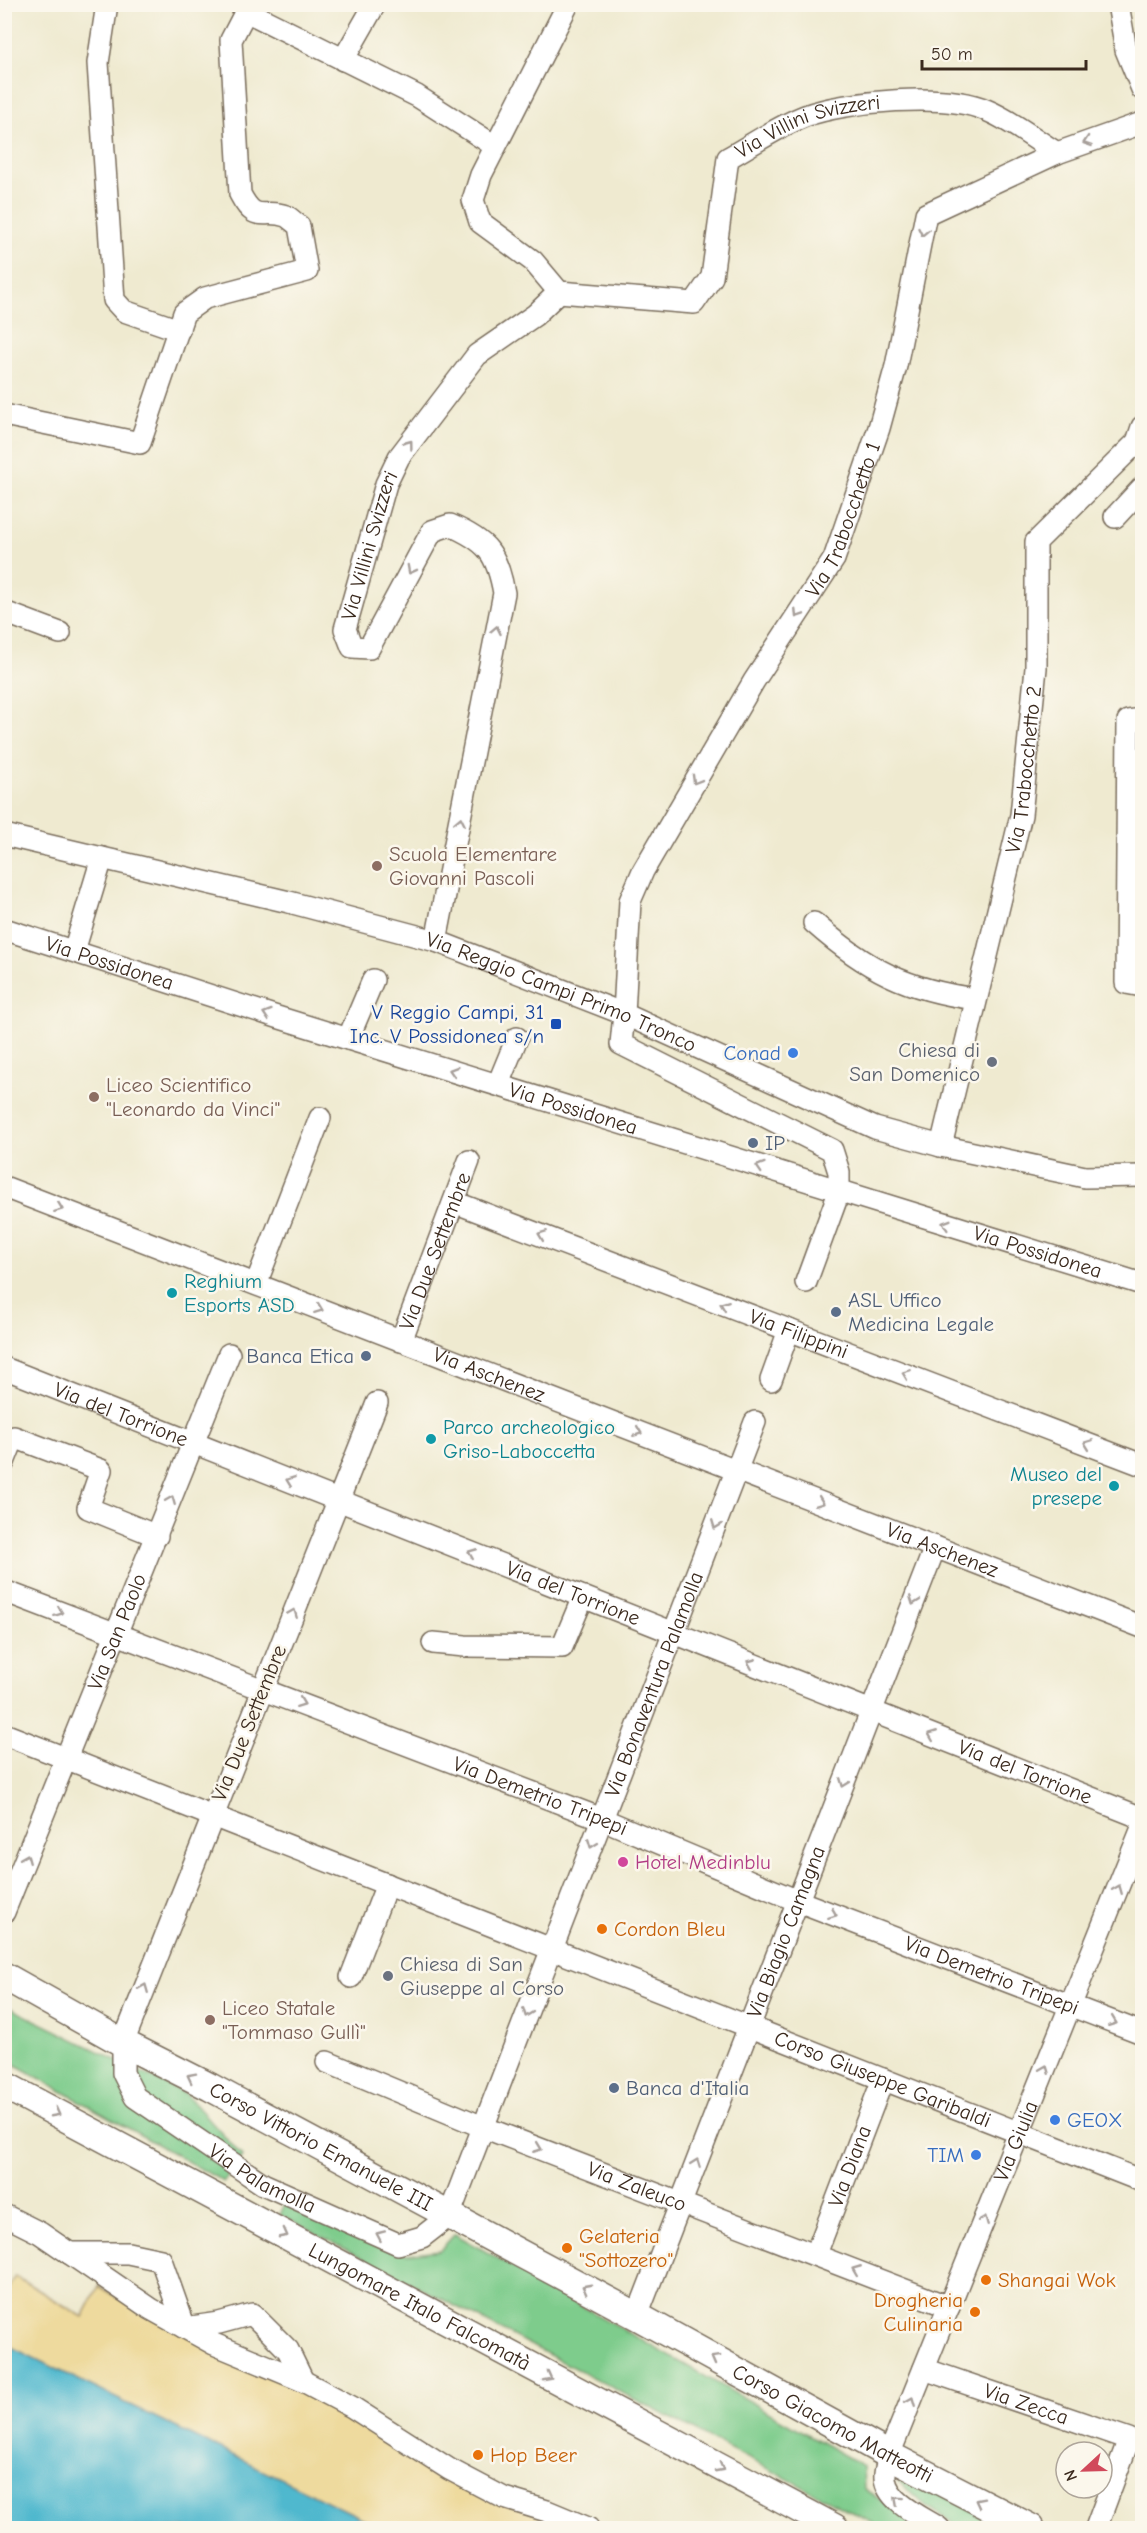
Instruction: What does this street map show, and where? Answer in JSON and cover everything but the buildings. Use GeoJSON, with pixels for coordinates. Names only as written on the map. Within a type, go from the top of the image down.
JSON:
{"type":"FeatureCollection","features":[{"type":"Feature","properties":{"kind":"main road","name":"Corso Vittorio Emanuele III"},"geometry":{"type":"LineString","coordinates":[[4,1976],[123,2043],[210,2087],[637,2316]]}},
{"type":"Feature","properties":{"kind":"main road","name":"Lungomare Italo Falcomatà"},"geometry":{"type":"LineString","coordinates":[[4,2085],[834,2529]]}},
{"type":"Feature","properties":{"kind":"main road","name":"Corso Giacomo Matteotti"},"geometry":{"type":"LineString","coordinates":[[637,2316],[890,2455],[1031,2529]]}},
{"type":"Feature","properties":{"kind":"street"},"geometry":{"type":"LineString","coordinates":[[107,4],[98,63],[114,300],[124,311],[179,330]]}},
{"type":"Feature","properties":{"kind":"street"},"geometry":{"type":"LineString","coordinates":[[344,60],[375,4]]}},
{"type":"Feature","properties":{"kind":"street"},"geometry":{"type":"LineString","coordinates":[[1118,4],[1126,50],[1143,89]]}},
{"type":"Feature","properties":{"kind":"street"},"geometry":{"type":"LineString","coordinates":[[559,292],[533,261],[480,222],[474,200],[481,175],[563,6]]}},
{"type":"Feature","properties":{"kind":"street"},"geometry":{"type":"LineString","coordinates":[[4,415],[140,443],[184,313],[205,298],[307,271],[299,226],[287,216],[260,215],[248,208],[240,194],[231,40],[246,11],[417,96],[495,146]]}},
{"type":"Feature","properties":{"kind":"street","name":"Via Villini Svizzeri"},"geometry":{"type":"LineString","coordinates":[[436,941],[504,593],[499,565],[476,536],[450,525],[432,531],[369,648],[352,647],[345,628],[386,484],[399,457],[477,355],[535,315],[559,292],[694,303],[712,277],[728,158],[804,117],[841,105],[896,100],[943,101],[985,109],[1057,153]]}},
{"type":"Feature","properties":{"kind":"street","name":"Via Trabocchetto 1"},"geometry":{"type":"LineString","coordinates":[[624,1014],[630,901],[643,871],[754,681],[834,559],[879,428],[896,366],[926,214],[1057,153],[1143,123]]}},
{"type":"Feature","properties":{"kind":"street","name":"Via Trabocchetto 2"},"geometry":{"type":"LineString","coordinates":[[941,1146],[1021,815],[1036,668],[1036,542],[1137,442],[1143,427]]}},
{"type":"Feature","properties":{"kind":"street"},"geometry":{"type":"LineString","coordinates":[[1115,517],[1143,488]]}},
{"type":"Feature","properties":{"kind":"street"},"geometry":{"type":"LineString","coordinates":[[4,612],[60,633]]}},
{"type":"Feature","properties":{"kind":"street"},"geometry":{"type":"LineString","coordinates":[[1143,718],[1128,721],[1126,982],[1143,986]]}},
{"type":"Feature","properties":{"kind":"street","name":"Via Reggio Campi Primo Tronco"},"geometry":{"type":"LineString","coordinates":[[4,835],[290,902],[436,941],[624,1014],[875,1128],[941,1146],[1084,1177],[1143,1176]]}},
{"type":"Feature","properties":{"kind":"street"},"geometry":{"type":"LineString","coordinates":[[74,951],[102,858]]}},
{"type":"Feature","properties":{"kind":"street"},"geometry":{"type":"LineString","coordinates":[[814,923],[845,950],[876,970],[909,985],[949,996],[976,999]]}},
{"type":"Feature","properties":{"kind":"street","name":"Via Possidonea"},"geometry":{"type":"LineString","coordinates":[[4,929],[348,1039],[1143,1284]]}},
{"type":"Feature","properties":{"kind":"street"},"geometry":{"type":"LineString","coordinates":[[348,1039],[373,980]]}},
{"type":"Feature","properties":{"kind":"street"},"geometry":{"type":"LineString","coordinates":[[624,1014],[621,1044],[832,1150],[839,1172],[839,1192],[806,1282]]}},
{"type":"Feature","properties":{"kind":"street"},"geometry":{"type":"LineString","coordinates":[[498,1084],[517,1038]]}},
{"type":"Feature","properties":{"kind":"street"},"geometry":{"type":"LineString","coordinates":[[256,1284],[320,1118]]}},
{"type":"Feature","properties":{"kind":"street","name":"Via Due Settembre"},"geometry":{"type":"LineString","coordinates":[[401,1341],[469,1161]]}},
{"type":"Feature","properties":{"kind":"street","name":"Via Aschenez"},"geometry":{"type":"LineString","coordinates":[[4,1187],[1143,1627]]}},
{"type":"Feature","properties":{"kind":"street","name":"Via Filippini"},"geometry":{"type":"LineString","coordinates":[[454,1202],[1143,1465]]}},
{"type":"Feature","properties":{"kind":"street"},"geometry":{"type":"LineString","coordinates":[[771,1380],[789,1330]]}},
{"type":"Feature","properties":{"kind":"street","name":"Via San Paolo"},"geometry":{"type":"LineString","coordinates":[[4,1912],[229,1354]]}},
{"type":"Feature","properties":{"kind":"street","name":"Via del Torrione"},"geometry":{"type":"LineString","coordinates":[[4,1368],[1143,1818]]}},
{"type":"Feature","properties":{"kind":"street","name":"Via Due Settembre"},"geometry":{"type":"LineString","coordinates":[[123,2043],[376,1403]]}},
{"type":"Feature","properties":{"kind":"street","name":"Via Bonaventura Palamolla"},"geometry":{"type":"LineString","coordinates":[[449,2216],[755,1422]]}},
{"type":"Feature","properties":{"kind":"street"},"geometry":{"type":"LineString","coordinates":[[4,1462],[14,1437],[101,1470],[88,1508],[156,1536]]}},
{"type":"Feature","properties":{"kind":"street","name":"Via Biagio Camagna"},"geometry":{"type":"LineString","coordinates":[[637,2316],[935,1546]]}},
{"type":"Feature","properties":{"kind":"street","name":"Via Demetrio Tripepi"},"geometry":{"type":"LineString","coordinates":[[4,1591],[602,1819],[798,1901],[1143,2033]]}},
{"type":"Feature","properties":{"kind":"street"},"geometry":{"type":"LineString","coordinates":[[433,1643],[465,1646],[562,1647],[583,1597]]}},
{"type":"Feature","properties":{"kind":"street","name":"Corso Giuseppe Garibaldi"},"geometry":{"type":"LineString","coordinates":[[4,1734],[1143,2181]]}},
{"type":"Feature","properties":{"kind":"street","name":"Via Giulia"},"geometry":{"type":"LineString","coordinates":[[939,2529],[897,2501],[890,2492],[885,2476],[890,2455],[1143,1828]]}},
{"type":"Feature","properties":{"kind":"street"},"geometry":{"type":"LineString","coordinates":[[351,1977],[387,1884]]}},
{"type":"Feature","properties":{"kind":"street","name":"Via Palamolla"},"geometry":{"type":"LineString","coordinates":[[123,2043],[123,2073],[135,2097],[263,2184],[398,2244],[422,2237],[449,2216]]}},
{"type":"Feature","properties":{"kind":"street","name":"Via Zaleuco"},"geometry":{"type":"LineString","coordinates":[[327,2062],[483,2127],[949,2307]]}},
{"type":"Feature","properties":{"kind":"street","name":"Via Diana"},"geometry":{"type":"LineString","coordinates":[[816,2254],[883,2079]]}},
{"type":"Feature","properties":{"kind":"street"},"geometry":{"type":"LineString","coordinates":[[248,2215],[263,2184]]}},
{"type":"Feature","properties":{"kind":"street"},"geometry":{"type":"LineString","coordinates":[[4,2214],[40,2233],[150,2309],[184,2328],[214,2344],[303,2381],[352,2407],[449,2469],[504,2498],[547,2511],[588,2529]]}},
{"type":"Feature","properties":{"kind":"street"},"geometry":{"type":"LineString","coordinates":[[69,2253],[129,2253],[161,2260],[184,2328]]}},
{"type":"Feature","properties":{"kind":"street"},"geometry":{"type":"LineString","coordinates":[[184,2328],[227,2321],[252,2314],[288,2349],[303,2381]]}},
{"type":"Feature","properties":{"kind":"street","name":"Via Zecca"},"geometry":{"type":"LineString","coordinates":[[924,2368],[1129,2439],[1096,2529]]}},
{"type":"Feature","properties":{"kind":"green space"},"geometry":{"type":"Polygon","coordinates":[[[4,2005],[186,2094],[242,2156],[224,2182],[5,2059],[4,2005]]]}},
{"type":"Feature","properties":{"kind":"green space"},"geometry":{"type":"Polygon","coordinates":[[[287,2199],[407,2254],[440,2250],[455,2234],[863,2466],[864,2489],[924,2528],[882,2528],[280,2215],[287,2199]]]}},
{"type":"Feature","properties":{"kind":"green space"},"geometry":{"type":"Polygon","coordinates":[[[904,2472],[1007,2528],[962,2528],[926,2506],[898,2481],[904,2472]]]}},
{"type":"Feature","properties":{"kind":"sand"},"geometry":{"type":"Polygon","coordinates":[[[15,2276],[83,2317],[99,2286],[147,2315],[300,2387],[564,2528],[382,2528],[5,2344],[5,2289],[7,2290],[15,2276]]]}},
{"type":"Feature","properties":{"kind":"water"},"geometry":{"type":"Polygon","coordinates":[[[5,2344],[382,2528],[5,2528],[5,2344]]]}},
{"type":"Feature","properties":{"kind":"place","name":"Scuola Elementare Giovanni Pascoli"},"geometry":{"type":"Point","coordinates":[377,866]}},
{"type":"Feature","properties":{"kind":"place","name":"V Reggio Campi, 31 Inc. V Possidonea s/n"},"geometry":{"type":"Point","coordinates":[556,1024]}},
{"type":"Feature","properties":{"kind":"place","name":"Conad"},"geometry":{"type":"Point","coordinates":[793,1053]}},
{"type":"Feature","properties":{"kind":"place","name":"Chiesa di San Domenico"},"geometry":{"type":"Point","coordinates":[992,1062]}},
{"type":"Feature","properties":{"kind":"place","name":"Liceo Scientifico \"Leonardo da Vinci\""},"geometry":{"type":"Point","coordinates":[94,1097]}},
{"type":"Feature","properties":{"kind":"place","name":"IP"},"geometry":{"type":"Point","coordinates":[753,1143]}},
{"type":"Feature","properties":{"kind":"place","name":"Reghium Esports ASD"},"geometry":{"type":"Point","coordinates":[172,1293]}},
{"type":"Feature","properties":{"kind":"place","name":"ASL Uffico Medicina Legale"},"geometry":{"type":"Point","coordinates":[836,1312]}},
{"type":"Feature","properties":{"kind":"place","name":"Banca Etica"},"geometry":{"type":"Point","coordinates":[366,1356]}},
{"type":"Feature","properties":{"kind":"place","name":"Parco archeologico Griso-Laboccetta"},"geometry":{"type":"Point","coordinates":[431,1439]}},
{"type":"Feature","properties":{"kind":"place","name":"Museo del presepe"},"geometry":{"type":"Point","coordinates":[1114,1486]}},
{"type":"Feature","properties":{"kind":"place","name":"Hotel Medinblu"},"geometry":{"type":"Point","coordinates":[623,1862]}},
{"type":"Feature","properties":{"kind":"place","name":"Cordon Bleu"},"geometry":{"type":"Point","coordinates":[602,1929]}},
{"type":"Feature","properties":{"kind":"place","name":"Chiesa di San Giuseppe al Corso"},"geometry":{"type":"Point","coordinates":[388,1976]}},
{"type":"Feature","properties":{"kind":"place","name":"Liceo Statale \"Tommaso Gullì\""},"geometry":{"type":"Point","coordinates":[210,2020]}},
{"type":"Feature","properties":{"kind":"place","name":"Banca d'Italia"},"geometry":{"type":"Point","coordinates":[614,2088]}},
{"type":"Feature","properties":{"kind":"place","name":"GEOX"},"geometry":{"type":"Point","coordinates":[1055,2120]}},
{"type":"Feature","properties":{"kind":"place","name":"TIM"},"geometry":{"type":"Point","coordinates":[976,2155]}},
{"type":"Feature","properties":{"kind":"place","name":"Gelateria \"Sottozero\""},"geometry":{"type":"Point","coordinates":[567,2248]}},
{"type":"Feature","properties":{"kind":"place","name":"Shangai Wok"},"geometry":{"type":"Point","coordinates":[986,2280]}},
{"type":"Feature","properties":{"kind":"place","name":"Drogheria Culinaria"},"geometry":{"type":"Point","coordinates":[975,2312]}},
{"type":"Feature","properties":{"kind":"place","name":"Hop Beer"},"geometry":{"type":"Point","coordinates":[478,2455]}}]}
